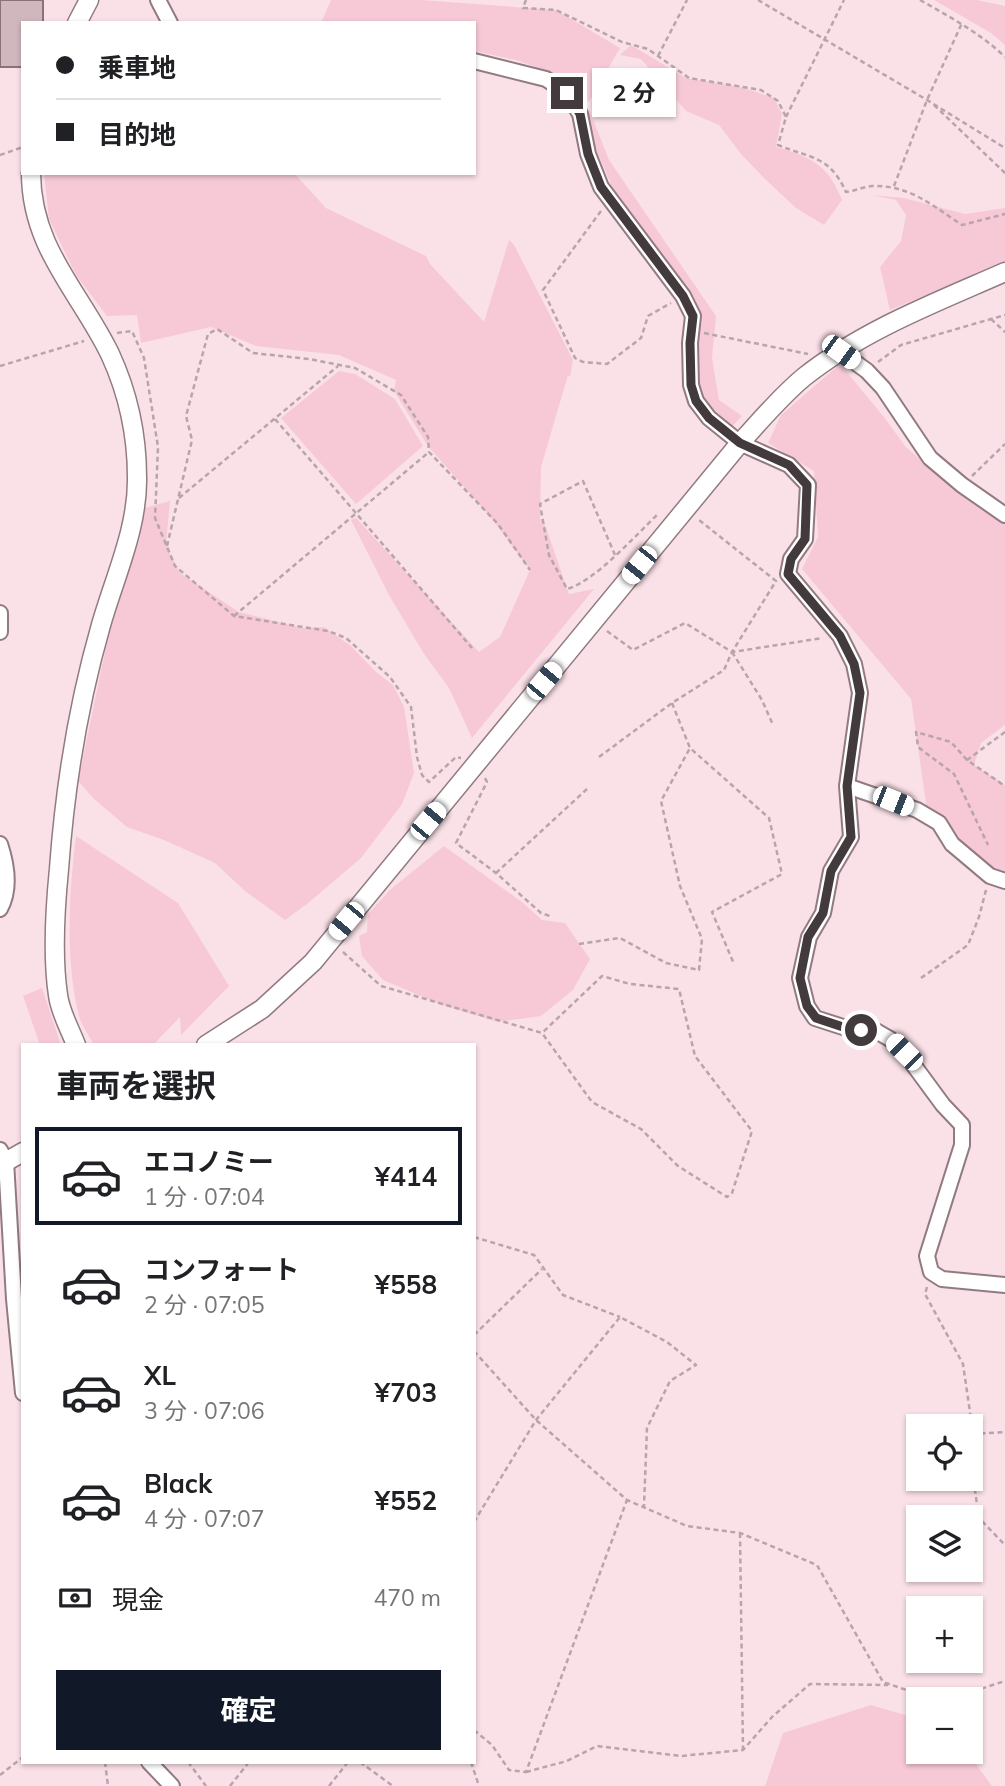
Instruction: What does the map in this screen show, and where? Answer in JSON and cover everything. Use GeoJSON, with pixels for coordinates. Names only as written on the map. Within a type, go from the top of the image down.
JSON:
{"type":"FeatureCollection","features":[{"type":"Feature","properties":{"kind":"street"},"geometry":{"type":"LineString","coordinates":[[78,21],[89,0]]}},
{"type":"Feature","properties":{"kind":"street"},"geometry":{"type":"LineString","coordinates":[[158,0],[169,21]]}},
{"type":"Feature","properties":{"kind":"street"},"geometry":{"type":"LineString","coordinates":[[476,62],[546,79],[567,93],[580,114],[588,154],[601,187],[683,296],[693,316],[691,385],[696,401],[709,418],[740,443],[789,465],[807,485],[805,539],[791,559],[788,574],[840,636],[854,664],[860,693],[847,786],[851,837],[831,871],[823,913],[808,937],[800,978],[807,1006],[816,1018],[846,1028],[876,1031],[890,1039],[904,1052],[943,1105],[962,1125],[962,1145],[926,1256],[931,1272],[942,1279],[1005,1285]]}},
{"type":"Feature","properties":{"kind":"street"},"geometry":{"type":"LineString","coordinates":[[31,175],[31,193],[43,240],[109,353],[125,390],[134,430],[138,479],[132,527],[101,624],[79,709],[62,818],[55,917],[58,997],[75,1043]]}},
{"type":"Feature","properties":{"kind":"street"},"geometry":{"type":"LineString","coordinates":[[209,1043],[262,1009],[313,962],[740,443],[785,394],[836,355],[911,314],[1005,272]]}},
{"type":"Feature","properties":{"kind":"street"},"geometry":{"type":"LineString","coordinates":[[836,355],[867,371],[896,406],[930,458],[962,485],[1005,514]]}},
{"type":"Feature","properties":{"kind":"street"},"geometry":{"type":"LineString","coordinates":[[0,613],[0,632]]}},
{"type":"Feature","properties":{"kind":"street"},"geometry":{"type":"LineString","coordinates":[[847,786],[917,810],[939,823],[952,844],[990,876],[1005,881]]}},
{"type":"Feature","properties":{"kind":"street"},"geometry":{"type":"LineString","coordinates":[[0,844],[6,864],[7,896],[0,909]]}},
{"type":"Feature","properties":{"kind":"street"},"geometry":{"type":"LineString","coordinates":[[21,1153],[2,1159],[21,1372]]}},
{"type":"Feature","properties":{"kind":"street"},"geometry":{"type":"LineString","coordinates":[[0,1308],[14,1300]]}},
{"type":"Feature","properties":{"kind":"street"},"geometry":{"type":"LineString","coordinates":[[151,1764],[172,1786]]}},
{"type":"Feature","properties":{"kind":"path"},"geometry":{"type":"LineString","coordinates":[[526,0],[523,8],[556,10],[622,42],[648,49],[689,78],[761,90],[778,101],[786,117]]}},
{"type":"Feature","properties":{"kind":"path"},"geometry":{"type":"LineString","coordinates":[[659,56],[687,0]]}},
{"type":"Feature","properties":{"kind":"path"},"geometry":{"type":"LineString","coordinates":[[758,0],[1005,148]]}},
{"type":"Feature","properties":{"kind":"path"},"geometry":{"type":"LineString","coordinates":[[844,0],[786,117],[778,145],[825,163],[836,174],[846,192],[868,186],[894,186],[918,196],[962,225],[1005,214]]}},
{"type":"Feature","properties":{"kind":"path"},"geometry":{"type":"LineString","coordinates":[[920,0],[962,23],[1005,57]]}},
{"type":"Feature","properties":{"kind":"path"},"geometry":{"type":"LineString","coordinates":[[894,186],[962,23]]}},
{"type":"Feature","properties":{"kind":"path"},"geometry":{"type":"LineString","coordinates":[[928,100],[1005,173]]}},
{"type":"Feature","properties":{"kind":"path"},"geometry":{"type":"LineString","coordinates":[[0,155],[21,148]]}},
{"type":"Feature","properties":{"kind":"path"},"geometry":{"type":"LineString","coordinates":[[609,200],[543,290],[575,358],[583,362],[607,364],[641,338],[648,316],[683,296]]}},
{"type":"Feature","properties":{"kind":"path"},"geometry":{"type":"LineString","coordinates":[[867,371],[901,345],[1005,315]]}},
{"type":"Feature","properties":{"kind":"path"},"geometry":{"type":"LineString","coordinates":[[991,319],[1005,332]]}},
{"type":"Feature","properties":{"kind":"path"},"geometry":{"type":"LineString","coordinates":[[167,546],[192,440],[186,416],[208,334],[217,328],[253,353],[309,359],[355,368],[401,394],[428,437],[429,452],[498,524],[530,570]]}},
{"type":"Feature","properties":{"kind":"path"},"geometry":{"type":"LineString","coordinates":[[691,329],[836,355]]}},
{"type":"Feature","properties":{"kind":"path"},"geometry":{"type":"LineString","coordinates":[[0,366],[99,336],[132,331],[144,358],[158,447],[155,518],[175,566],[234,616],[328,631],[346,638],[390,677],[411,707],[422,775],[429,782],[456,757],[477,762],[487,782],[456,843],[496,873],[541,913],[550,916]]}},
{"type":"Feature","properties":{"kind":"path"},"geometry":{"type":"LineString","coordinates":[[179,498],[338,366]]}},
{"type":"Feature","properties":{"kind":"path"},"geometry":{"type":"LineString","coordinates":[[275,419],[472,648]]}},
{"type":"Feature","properties":{"kind":"path"},"geometry":{"type":"LineString","coordinates":[[962,485],[1005,444]]}},
{"type":"Feature","properties":{"kind":"path"},"geometry":{"type":"LineString","coordinates":[[234,616],[429,452]]}},
{"type":"Feature","properties":{"kind":"path"},"geometry":{"type":"LineString","coordinates":[[615,555],[583,481],[540,504],[549,555],[567,589],[580,586],[615,555],[663,510]]}},
{"type":"Feature","properties":{"kind":"path"},"geometry":{"type":"LineString","coordinates":[[599,757],[672,703],[724,670],[732,652],[776,581],[686,509]]}},
{"type":"Feature","properties":{"kind":"path"},"geometry":{"type":"LineString","coordinates":[[593,621],[632,650],[685,624],[732,652],[762,700],[773,725]]}},
{"type":"Feature","properties":{"kind":"path"},"geometry":{"type":"LineString","coordinates":[[732,652],[840,636]]}},
{"type":"Feature","properties":{"kind":"path"},"geometry":{"type":"LineString","coordinates":[[672,703],[691,748],[769,818],[782,874],[712,912],[734,964]]}},
{"type":"Feature","properties":{"kind":"path"},"geometry":{"type":"LineString","coordinates":[[988,845],[954,774],[918,747],[916,732],[951,742],[967,760],[1005,786]]}},
{"type":"Feature","properties":{"kind":"path"},"geometry":{"type":"LineString","coordinates":[[967,760],[1005,732]]}},
{"type":"Feature","properties":{"kind":"path"},"geometry":{"type":"LineString","coordinates":[[579,944],[620,938],[666,963],[699,970],[702,939],[680,886],[661,801],[691,748]]}},
{"type":"Feature","properties":{"kind":"path"},"geometry":{"type":"LineString","coordinates":[[496,873],[587,789]]}},
{"type":"Feature","properties":{"kind":"path"},"geometry":{"type":"LineString","coordinates":[[921,978],[968,945],[990,876]]}},
{"type":"Feature","properties":{"kind":"path"},"geometry":{"type":"LineString","coordinates":[[330,941],[382,986],[542,1033],[592,1102],[641,1129],[678,1166],[727,1197],[733,1194],[752,1131],[695,1056],[679,989],[630,984],[602,976],[542,1033]]}},
{"type":"Feature","properties":{"kind":"path"},"geometry":{"type":"LineString","coordinates":[[476,1238],[534,1255],[564,1295],[620,1317],[667,1342],[696,1365],[670,1381],[647,1428],[644,1507]]}},
{"type":"Feature","properties":{"kind":"path"},"geometry":{"type":"LineString","coordinates":[[476,1333],[543,1269]]}},
{"type":"Feature","properties":{"kind":"path"},"geometry":{"type":"LineString","coordinates":[[931,1272],[925,1294],[963,1364],[969,1414]]}},
{"type":"Feature","properties":{"kind":"path"},"geometry":{"type":"LineString","coordinates":[[476,1519],[536,1420],[620,1317]]}},
{"type":"Feature","properties":{"kind":"path"},"geometry":{"type":"LineString","coordinates":[[476,1354],[536,1420],[627,1500],[687,1525],[740,1533],[817,1565],[883,1682],[906,1690]]}},
{"type":"Feature","properties":{"kind":"path"},"geometry":{"type":"LineString","coordinates":[[983,1433],[1005,1432]]}},
{"type":"Feature","properties":{"kind":"path"},"geometry":{"type":"LineString","coordinates":[[975,1491],[979,1518],[1005,1545]]}},
{"type":"Feature","properties":{"kind":"path"},"geometry":{"type":"LineString","coordinates":[[526,1772],[627,1500]]}},
{"type":"Feature","properties":{"kind":"path"},"geometry":{"type":"LineString","coordinates":[[740,1533],[743,1750]]}},
{"type":"Feature","properties":{"kind":"path"},"geometry":{"type":"LineString","coordinates":[[983,1688],[1005,1681]]}},
{"type":"Feature","properties":{"kind":"path"},"geometry":{"type":"LineString","coordinates":[[476,1732],[492,1745],[509,1770],[526,1772],[566,1761],[597,1746],[681,1756],[743,1750],[772,1717],[810,1684],[891,1685]]}},
{"type":"Feature","properties":{"kind":"path"},"geometry":{"type":"LineString","coordinates":[[0,1775],[21,1759]]}},
{"type":"Feature","properties":{"kind":"path"},"geometry":{"type":"LineString","coordinates":[[105,1764],[108,1786]]}},
{"type":"Feature","properties":{"kind":"path"},"geometry":{"type":"LineString","coordinates":[[190,1764],[206,1786]]}},
{"type":"Feature","properties":{"kind":"path"},"geometry":{"type":"LineString","coordinates":[[230,1786],[247,1764]]}},
{"type":"Feature","properties":{"kind":"path"},"geometry":{"type":"LineString","coordinates":[[329,1786],[346,1764]]}},
{"type":"Feature","properties":{"kind":"path"},"geometry":{"type":"LineString","coordinates":[[363,1764],[393,1786]]}},
{"type":"Feature","properties":{"kind":"path"},"geometry":{"type":"LineString","coordinates":[[472,1764],[479,1786]]}},
{"type":"Feature","properties":{"kind":"shaded area"},"geometry":{"type":"Polygon","coordinates":[[[331,0],[421,0],[556,10],[620,48],[589,102],[570,79],[516,60],[476,51],[476,21],[322,21],[331,0]]]}},
{"type":"Feature","properties":{"kind":"shaded area"},"geometry":{"type":"Polygon","coordinates":[[[934,0],[977,0],[1005,6],[1005,45],[991,33],[934,0]]]}},
{"type":"Feature","properties":{"kind":"shaded area"},"geometry":{"type":"Polygon","coordinates":[[[631,45],[686,78],[741,87],[774,98],[782,114],[776,147],[817,164],[831,178],[842,200],[824,225],[796,208],[765,179],[719,125],[686,111],[641,59],[620,55],[631,45]]]}},
{"type":"Feature","properties":{"kind":"shaded area"},"geometry":{"type":"Polygon","coordinates":[[[589,109],[609,160],[716,316],[712,358],[719,400],[742,416],[731,428],[711,413],[697,390],[696,354],[701,319],[688,289],[662,261],[617,198],[584,122],[589,109]]]}},
{"type":"Feature","properties":{"kind":"shaded area"},"geometry":{"type":"Polygon","coordinates":[[[44,175],[296,175],[326,208],[426,256],[430,264],[484,322],[509,240],[514,245],[573,360],[541,467],[540,520],[543,519],[569,594],[594,589],[472,738],[449,688],[424,654],[389,595],[351,520],[356,518],[479,652],[500,637],[530,570],[492,519],[428,446],[394,391],[396,380],[339,355],[256,346],[211,327],[141,343],[137,315],[107,316],[76,275],[49,219],[44,175]]]}},
{"type":"Feature","properties":{"kind":"shaded area"},"geometry":{"type":"Polygon","coordinates":[[[871,195],[904,198],[965,214],[1005,208],[1005,262],[890,310],[880,267],[901,241],[906,215],[896,200],[871,195]]]}},
{"type":"Feature","properties":{"kind":"shaded area"},"geometry":{"type":"Polygon","coordinates":[[[840,364],[905,446],[934,472],[1005,524],[1005,725],[981,743],[974,765],[1005,785],[1005,882],[990,876],[927,810],[911,699],[802,569],[818,537],[814,471],[768,443],[781,415],[840,364]]]}},
{"type":"Feature","properties":{"kind":"shaded area"},"geometry":{"type":"Polygon","coordinates":[[[339,371],[355,374],[395,399],[423,446],[356,504],[281,418],[339,371]]]}},
{"type":"Feature","properties":{"kind":"shaded area"},"geometry":{"type":"Polygon","coordinates":[[[170,501],[166,545],[180,573],[239,612],[303,628],[324,627],[351,646],[393,685],[404,707],[414,773],[402,804],[361,858],[285,920],[245,891],[215,863],[127,827],[94,799],[78,781],[107,642],[140,539],[141,509],[170,501]]]}},
{"type":"Feature","properties":{"kind":"shaded area"},"geometry":{"type":"Polygon","coordinates":[[[76,836],[178,903],[229,986],[181,1035],[180,1017],[155,1043],[93,1043],[79,1016],[72,973],[72,880],[76,836]]]}},
{"type":"Feature","properties":{"kind":"shaded area"},"geometry":{"type":"Polygon","coordinates":[[[444,846],[522,902],[542,920],[565,923],[590,959],[573,990],[541,1016],[498,1022],[442,1005],[383,980],[362,956],[359,936],[367,932],[368,914],[391,889],[444,846]]]}},
{"type":"Feature","properties":{"kind":"shaded area"},"geometry":{"type":"Polygon","coordinates":[[[42,988],[60,1043],[39,1043],[23,996],[42,988]]]}},
{"type":"Feature","properties":{"kind":"shaded area"},"geometry":{"type":"Polygon","coordinates":[[[871,1705],[906,1715],[906,1764],[976,1764],[992,1786],[765,1786],[783,1733],[871,1705]]]}},
{"type":"Feature","properties":{"kind":"building"},"geometry":{"type":"Polygon","coordinates":[[[0,0],[43,0],[43,21],[21,21],[21,67],[0,67],[0,0]]]}},
{"type":"Feature","properties":{"kind":"route"},"geometry":{"type":"LineString","coordinates":[[567,93],[580,114],[588,154],[601,187],[683,296],[693,316],[690,343],[691,385],[696,401],[709,418],[740,443],[789,465],[807,485],[805,539],[791,559],[788,574],[840,636],[854,664],[860,693],[847,786],[851,837],[831,871],[823,913],[808,937],[800,978],[807,1006],[816,1018],[861,1030]]}}]}
